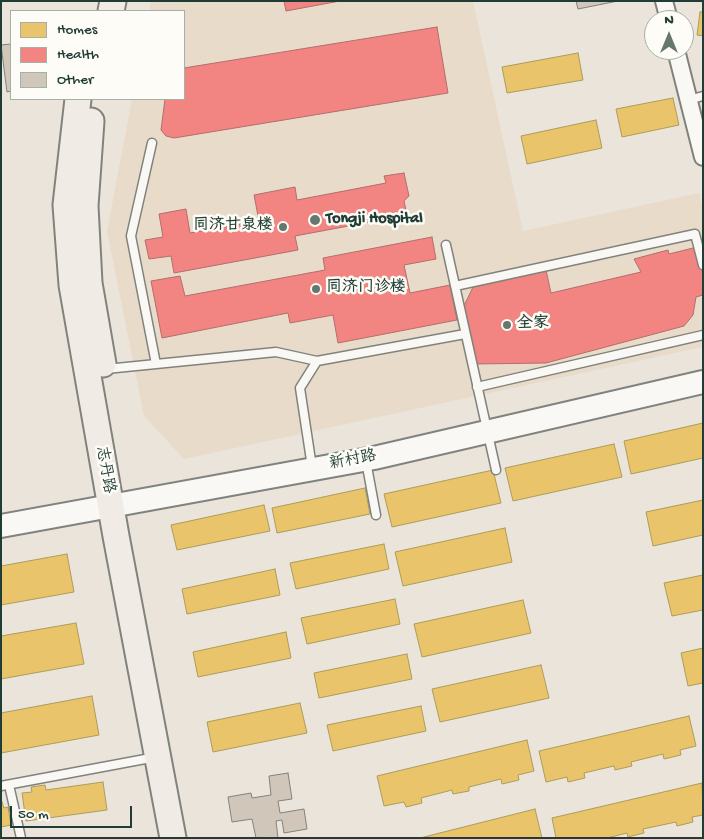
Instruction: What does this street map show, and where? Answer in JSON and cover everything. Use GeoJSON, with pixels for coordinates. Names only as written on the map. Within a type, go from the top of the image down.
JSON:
{"type":"FeatureCollection","features":[{"type":"Feature","properties":{"kind":"main road","name":"志丹路"},"geometry":{"type":"LineString","coordinates":[[78,100],[66,205],[72,284],[190,838]]}},
{"type":"Feature","properties":{"kind":"main road","name":"志丹路"},"geometry":{"type":"LineString","coordinates":[[95,100],[90,129],[85,206],[90,283],[104,369],[118,506],[173,838]]}},
{"type":"Feature","properties":{"kind":"main road","name":"新村路"},"geometry":{"type":"LineString","coordinates":[[1,526],[118,506],[365,459],[703,382]]}},
{"type":"Feature","properties":{"kind":"street"},"geometry":{"type":"LineString","coordinates":[[680,60],[695,98],[703,157]]}},
{"type":"Feature","properties":{"kind":"lane"},"geometry":{"type":"LineString","coordinates":[[152,143],[131,236],[156,364]]}},
{"type":"Feature","properties":{"kind":"lane"},"geometry":{"type":"LineString","coordinates":[[455,286],[695,234],[703,265]]}},
{"type":"Feature","properties":{"kind":"lane"},"geometry":{"type":"LineString","coordinates":[[446,245],[496,470]]}},
{"type":"Feature","properties":{"kind":"lane"},"geometry":{"type":"LineString","coordinates":[[104,369],[276,352],[318,361],[465,334]]}},
{"type":"Feature","properties":{"kind":"lane"},"geometry":{"type":"LineString","coordinates":[[477,386],[703,335]]}},
{"type":"Feature","properties":{"kind":"lane"},"geometry":{"type":"LineString","coordinates":[[313,469],[300,388],[318,361]]}},
{"type":"Feature","properties":{"kind":"lane"},"geometry":{"type":"LineString","coordinates":[[365,459],[376,515]]}},
{"type":"Feature","properties":{"kind":"lane"},"geometry":{"type":"LineString","coordinates":[[21,838],[5,785],[158,756]]}},
{"type":"Feature","properties":{"kind":"shaded area","name":"Tongji Hospital"},"geometry":{"type":"Polygon","coordinates":[[[151,1],[473,1],[523,231],[699,193],[703,210],[703,347],[184,459],[144,416],[107,231],[132,100],[185,100],[185,10],[149,10],[151,1]]]}},
{"type":"Feature","properties":{"kind":"building: Homes"},"geometry":{"type":"Polygon","coordinates":[[[700,12],[703,12],[703,36],[697,35],[700,12]]]}},
{"type":"Feature","properties":{"kind":"building: Homes"},"geometry":{"type":"Polygon","coordinates":[[[578,53],[583,80],[507,93],[502,67],[578,53]]]}},
{"type":"Feature","properties":{"kind":"building: Homes"},"geometry":{"type":"Polygon","coordinates":[[[673,98],[679,125],[622,137],[616,109],[673,98]]]}},
{"type":"Feature","properties":{"kind":"building: Homes"},"geometry":{"type":"Polygon","coordinates":[[[596,120],[602,148],[527,164],[521,136],[596,120]]]}},
{"type":"Feature","properties":{"kind":"building: Homes"},"geometry":{"type":"Polygon","coordinates":[[[703,423],[703,458],[631,474],[624,441],[703,423]]]}},
{"type":"Feature","properties":{"kind":"building: Homes"},"geometry":{"type":"Polygon","coordinates":[[[614,444],[622,477],[513,501],[505,468],[614,444]]]}},
{"type":"Feature","properties":{"kind":"building: Homes"},"geometry":{"type":"Polygon","coordinates":[[[493,470],[501,503],[392,527],[384,494],[493,470]]]}},
{"type":"Feature","properties":{"kind":"building: Homes"},"geometry":{"type":"Polygon","coordinates":[[[365,488],[370,514],[277,533],[272,508],[365,488]]]}},
{"type":"Feature","properties":{"kind":"building: Homes"},"geometry":{"type":"Polygon","coordinates":[[[703,500],[703,535],[653,546],[646,512],[703,500]]]}},
{"type":"Feature","properties":{"kind":"building: Homes"},"geometry":{"type":"Polygon","coordinates":[[[264,505],[270,531],[177,550],[171,525],[264,505]]]}},
{"type":"Feature","properties":{"kind":"building: Homes"},"geometry":{"type":"Polygon","coordinates":[[[505,528],[512,562],[403,586],[395,552],[505,528]]]}},
{"type":"Feature","properties":{"kind":"building: Homes"},"geometry":{"type":"Polygon","coordinates":[[[384,544],[389,569],[296,589],[290,563],[384,544]]]}},
{"type":"Feature","properties":{"kind":"building: Homes"},"geometry":{"type":"Polygon","coordinates":[[[67,554],[74,592],[1,605],[1,566],[67,554]]]}},
{"type":"Feature","properties":{"kind":"building: Homes"},"geometry":{"type":"Polygon","coordinates":[[[275,569],[280,595],[187,614],[182,589],[275,569]]]}},
{"type":"Feature","properties":{"kind":"building: Homes"},"geometry":{"type":"Polygon","coordinates":[[[703,575],[703,610],[672,616],[664,583],[703,575]]]}},
{"type":"Feature","properties":{"kind":"building: Homes"},"geometry":{"type":"Polygon","coordinates":[[[395,599],[400,624],[307,644],[301,618],[395,599]]]}},
{"type":"Feature","properties":{"kind":"building: Homes"},"geometry":{"type":"Polygon","coordinates":[[[523,600],[531,633],[422,657],[414,624],[523,600]]]}},
{"type":"Feature","properties":{"kind":"building: Homes"},"geometry":{"type":"Polygon","coordinates":[[[76,623],[84,664],[1,679],[1,636],[76,623]]]}},
{"type":"Feature","properties":{"kind":"building: Homes"},"geometry":{"type":"Polygon","coordinates":[[[286,632],[291,658],[198,677],[193,652],[286,632]]]}},
{"type":"Feature","properties":{"kind":"building: Homes"},"geometry":{"type":"Polygon","coordinates":[[[703,648],[703,683],[688,686],[681,653],[703,648]]]}},
{"type":"Feature","properties":{"kind":"building: Homes"},"geometry":{"type":"Polygon","coordinates":[[[407,654],[412,679],[319,698],[314,673],[407,654]]]}},
{"type":"Feature","properties":{"kind":"building: Homes"},"geometry":{"type":"Polygon","coordinates":[[[541,665],[549,698],[440,722],[432,689],[541,665]]]}},
{"type":"Feature","properties":{"kind":"building: Homes"},"geometry":{"type":"Polygon","coordinates":[[[92,696],[99,735],[1,753],[1,713],[92,696]]]}},
{"type":"Feature","properties":{"kind":"building: Homes"},"geometry":{"type":"Polygon","coordinates":[[[300,703],[307,733],[213,752],[207,722],[300,703]]]}},
{"type":"Feature","properties":{"kind":"building: Homes"},"geometry":{"type":"Polygon","coordinates":[[[421,706],[426,731],[333,751],[327,725],[421,706]]]}},
{"type":"Feature","properties":{"kind":"building: Homes"},"geometry":{"type":"Polygon","coordinates":[[[689,716],[696,746],[680,750],[681,755],[664,759],[663,754],[631,762],[632,766],[615,770],[614,766],[584,773],[585,778],[568,782],[567,777],[546,782],[539,751],[689,716]]]}},
{"type":"Feature","properties":{"kind":"building: Homes"},"geometry":{"type":"Polygon","coordinates":[[[527,740],[534,771],[518,775],[519,780],[502,784],[501,779],[469,787],[469,791],[453,794],[452,790],[421,798],[422,803],[406,807],[404,802],[384,806],[377,776],[527,740]]]}},
{"type":"Feature","properties":{"kind":"building: Homes"},"geometry":{"type":"Polygon","coordinates":[[[103,782],[107,810],[26,821],[22,793],[32,792],[31,787],[45,785],[46,790],[103,782]]]}},
{"type":"Feature","properties":{"kind":"building: Homes"},"geometry":{"type":"Polygon","coordinates":[[[702,783],[703,815],[692,817],[693,822],[677,826],[676,822],[643,829],[644,833],[628,837],[627,833],[607,838],[556,838],[552,818],[702,783]]]}},
{"type":"Feature","properties":{"kind":"building: Homes"},"geometry":{"type":"Polygon","coordinates":[[[1,799],[4,808],[8,807],[11,825],[1,827],[1,799]]]}},
{"type":"Feature","properties":{"kind":"building: Homes"},"geometry":{"type":"Polygon","coordinates":[[[535,809],[542,838],[420,838],[535,809]]]}},
{"type":"Feature","properties":{"kind":"building: Health"},"geometry":{"type":"Polygon","coordinates":[[[284,1],[340,1],[286,11],[284,1]]]}},
{"type":"Feature","properties":{"kind":"building: Health"},"geometry":{"type":"Polygon","coordinates":[[[437,27],[448,93],[174,138],[166,136],[161,130],[165,100],[185,100],[185,68],[437,27]]]}},
{"type":"Feature","properties":{"kind":"building: Health","name":"同济甘泉楼"},"geometry":{"type":"Polygon","coordinates":[[[404,173],[409,196],[404,201],[407,215],[295,236],[298,250],[174,273],[171,256],[149,259],[145,240],[163,237],[159,214],[186,209],[190,233],[259,221],[254,195],[295,187],[297,200],[386,183],[384,176],[404,173]]]}},
{"type":"Feature","properties":{"kind":"building: Health","name":"同济门诊楼"},"geometry":{"type":"Polygon","coordinates":[[[432,237],[436,259],[404,265],[410,293],[450,285],[457,320],[338,343],[333,315],[290,323],[288,313],[162,338],[151,281],[180,276],[185,296],[325,270],[323,258],[432,237]]]}},
{"type":"Feature","properties":{"kind":"building: Health"},"geometry":{"type":"Polygon","coordinates":[[[697,247],[703,272],[703,295],[696,297],[693,315],[684,326],[546,363],[475,364],[462,310],[473,287],[546,270],[551,293],[641,272],[634,259],[668,250],[669,254],[697,247]]]}},
{"type":"Feature","properties":{"kind":"building: Other"},"geometry":{"type":"Polygon","coordinates":[[[576,1],[618,1],[578,9],[576,1]]]}},
{"type":"Feature","properties":{"kind":"building: Other"},"geometry":{"type":"Polygon","coordinates":[[[10,44],[10,91],[7,92],[1,45],[10,44]]]}},
{"type":"Feature","properties":{"kind":"building: Other"},"geometry":{"type":"Polygon","coordinates":[[[288,773],[292,799],[278,801],[280,813],[304,809],[307,829],[284,833],[282,820],[276,821],[278,838],[256,838],[252,819],[232,822],[228,797],[251,793],[252,798],[271,795],[269,776],[288,773]]]}},
{"type":"Feature","properties":{"kind":"place","name":"Tongji Hospital"},"geometry":{"type":"Point","coordinates":[315,220]}},
{"type":"Feature","properties":{"kind":"place","name":"同济甘泉楼"},"geometry":{"type":"Point","coordinates":[283,227]}},
{"type":"Feature","properties":{"kind":"place","name":"同济门诊楼"},"geometry":{"type":"Point","coordinates":[316,289]}},
{"type":"Feature","properties":{"kind":"place","name":"全家"},"geometry":{"type":"Point","coordinates":[507,325]}}]}
